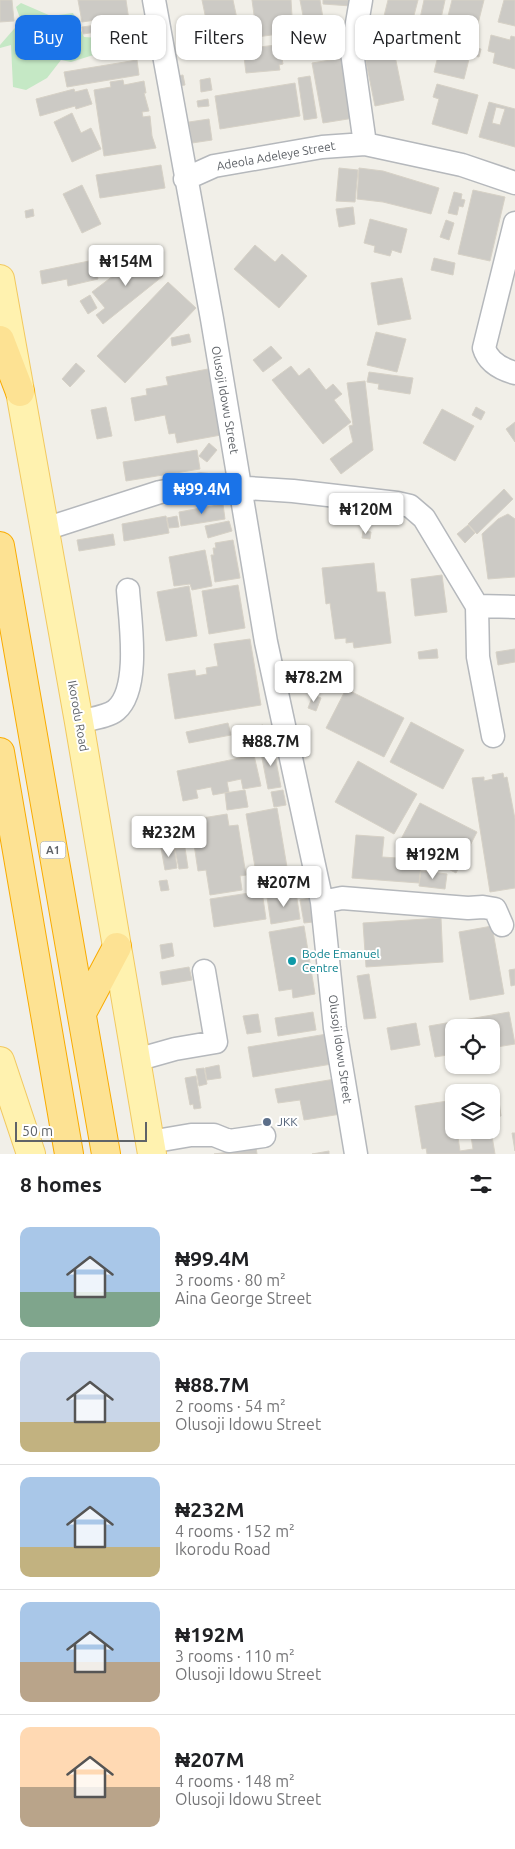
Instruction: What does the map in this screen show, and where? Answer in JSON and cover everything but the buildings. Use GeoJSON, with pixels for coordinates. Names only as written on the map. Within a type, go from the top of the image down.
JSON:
{"type":"FeatureCollection","features":[{"type":"Feature","properties":{"kind":"highway"},"geometry":{"type":"LineString","coordinates":[[0,340],[20,392]]}},
{"type":"Feature","properties":{"kind":"highway","name":"A1"},"geometry":{"type":"LineString","coordinates":[[0,546],[106,1154]]}},
{"type":"Feature","properties":{"kind":"highway"},"geometry":{"type":"LineString","coordinates":[[0,752],[69,1154]]}},
{"type":"Feature","properties":{"kind":"highway"},"geometry":{"type":"LineString","coordinates":[[82,1013],[117,947]]}},
{"type":"Feature","properties":{"kind":"main road","name":"Ikorodu Road"},"geometry":{"type":"LineString","coordinates":[[0,279],[79,722],[151,1148]]}},
{"type":"Feature","properties":{"kind":"main road"},"geometry":{"type":"LineString","coordinates":[[0,1061],[31,1154]]}},
{"type":"Feature","properties":{"kind":"street","name":"Olusoji Idowu Street"},"geometry":{"type":"LineString","coordinates":[[154,0],[266,642],[322,902],[335,1028],[356,1154]]}},
{"type":"Feature","properties":{"kind":"street"},"geometry":{"type":"LineString","coordinates":[[361,0],[352,52],[365,144]]}},
{"type":"Feature","properties":{"kind":"street","name":"Adeola Adeleye Street"},"geometry":{"type":"LineString","coordinates":[[185,179],[214,166],[322,146],[365,144],[462,165],[515,183]]}},
{"type":"Feature","properties":{"kind":"street"},"geometry":{"type":"LineString","coordinates":[[510,371],[486,355],[484,348],[515,223]]}},
{"type":"Feature","properties":{"kind":"street"},"geometry":{"type":"LineString","coordinates":[[45,529],[174,489],[200,485],[240,486],[410,506],[424,518],[441,542],[476,606],[478,657],[493,736]]}},
{"type":"Feature","properties":{"kind":"street"},"geometry":{"type":"LineString","coordinates":[[79,722],[116,711],[126,697],[132,666],[128,590]]}},
{"type":"Feature","properties":{"kind":"street"},"geometry":{"type":"LineString","coordinates":[[476,606],[515,607]]}},
{"type":"Feature","properties":{"kind":"street"},"geometry":{"type":"LineString","coordinates":[[322,902],[342,898],[468,908],[483,907],[495,909],[502,925]]}},
{"type":"Feature","properties":{"kind":"street"},"geometry":{"type":"LineString","coordinates":[[136,1060],[216,1042],[204,971]]}},
{"type":"Feature","properties":{"kind":"street"},"geometry":{"type":"LineString","coordinates":[[151,1148],[191,1135],[214,1135],[229,1141],[264,1136]]}},
{"type":"Feature","properties":{"kind":"green space"},"geometry":{"type":"Polygon","coordinates":[[[21,3],[49,15],[19,15],[16,7],[21,3]]]}},
{"type":"Feature","properties":{"kind":"green space"},"geometry":{"type":"Polygon","coordinates":[[[15,28],[15,60],[61,60],[47,78],[26,90],[13,87],[11,45],[0,48],[0,45],[15,28]]]}},
{"type":"Feature","properties":{"kind":"green space"},"geometry":{"type":"Polygon","coordinates":[[[81,30],[84,37],[91,37],[91,56],[81,59],[81,30]]]}},
{"type":"Feature","properties":{"kind":"green space"},"geometry":{"type":"Polygon","coordinates":[[[61,60],[77,60],[71,62],[61,60]]]}},
{"type":"Feature","properties":{"kind":"place","name":"Bode Emanuel Centre"},"geometry":{"type":"Point","coordinates":[292,961]}},
{"type":"Feature","properties":{"kind":"place","name":"JKK"},"geometry":{"type":"Point","coordinates":[267,1122]}}]}
